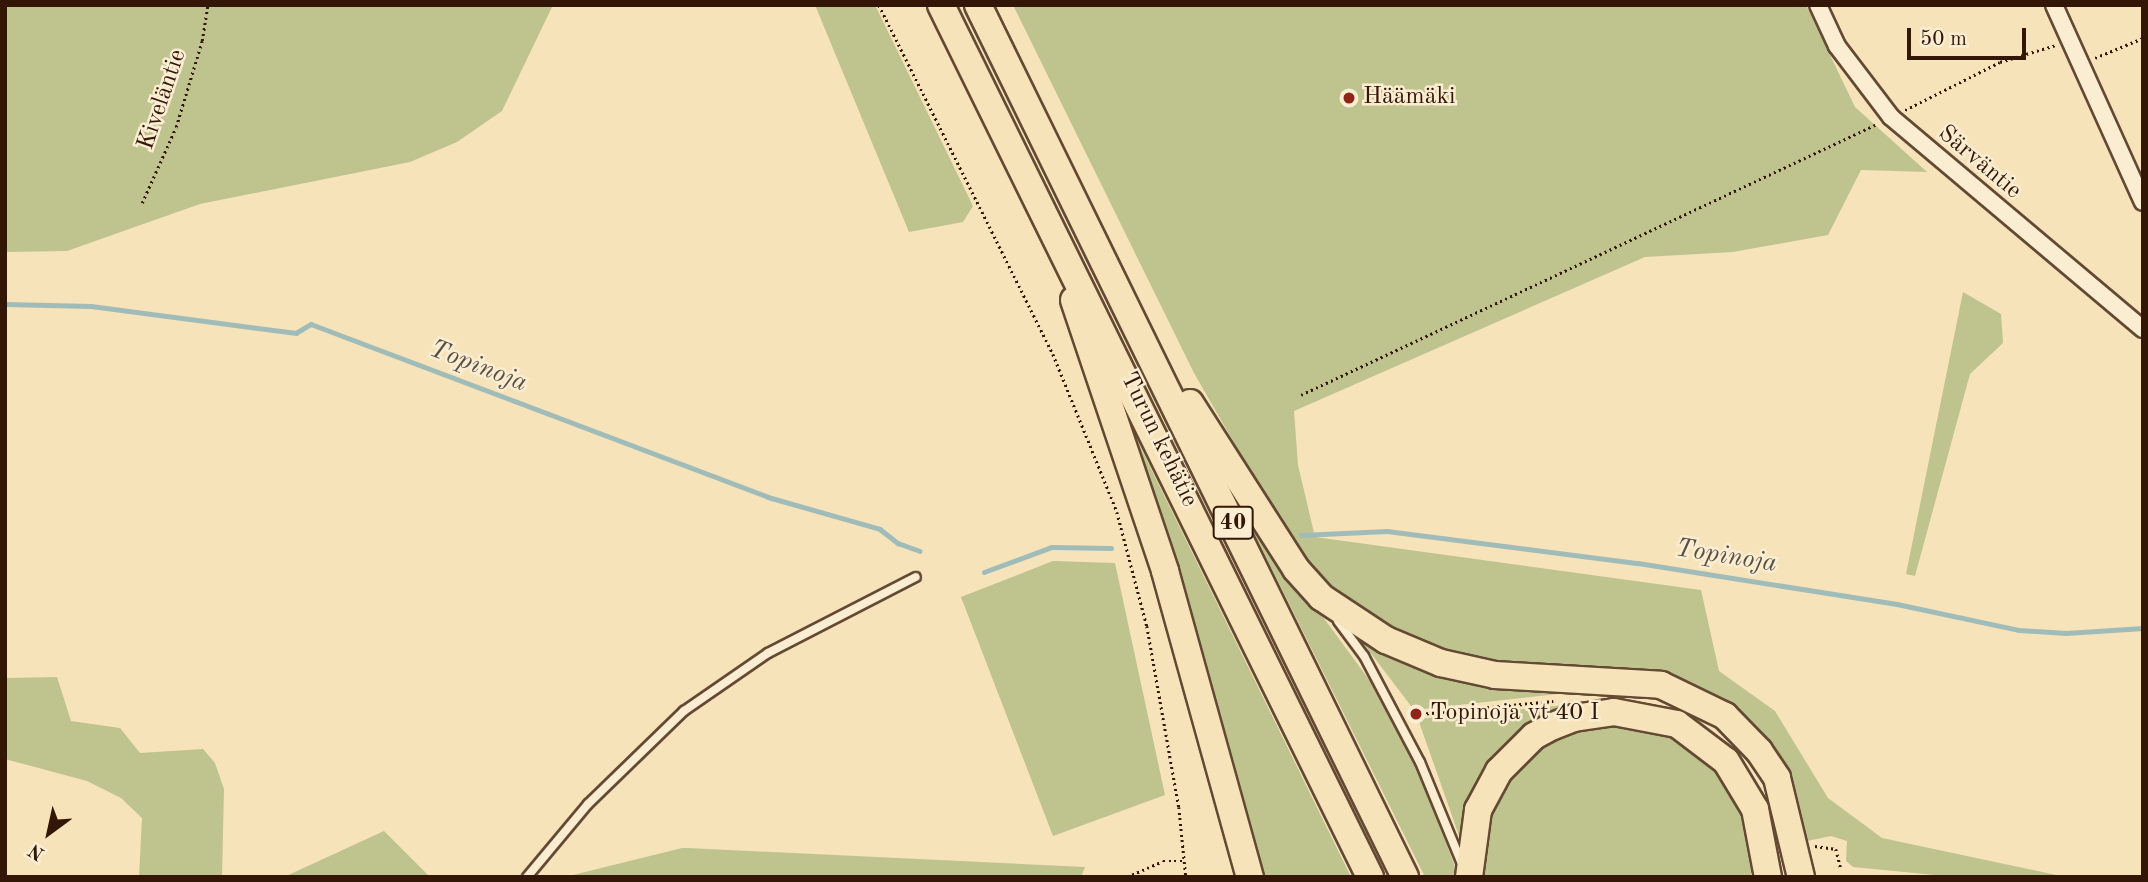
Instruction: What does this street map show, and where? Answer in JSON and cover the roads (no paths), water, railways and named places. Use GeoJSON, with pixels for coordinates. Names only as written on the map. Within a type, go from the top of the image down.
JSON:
{"type":"FeatureCollection","features":[{"type":"Feature","properties":{"kind":"highway","name":"Turun kehätie"},"geometry":{"type":"LineString","coordinates":[[941,5],[1038,199],[1086,265],[1133,317],[1405,877]]}},
{"type":"Feature","properties":{"kind":"highway","name":"Turun kehätie"},"geometry":{"type":"LineString","coordinates":[[978,5],[1086,265],[1370,877]]}},
{"type":"Feature","properties":{"kind":"highway"},"geometry":{"type":"LineString","coordinates":[[1038,199],[1150,525],[1250,877]]}},
{"type":"Feature","properties":{"kind":"highway"},"geometry":{"type":"LineString","coordinates":[[1133,317],[1225,456],[1272,536],[1321,597],[1386,640],[1441,663],[1521,678],[1661,685],[1707,704],[1743,732],[1777,778],[1801,877]]}},
{"type":"Feature","properties":{"kind":"highway"},"geometry":{"type":"LineString","coordinates":[[1467,877],[1478,810],[1508,762],[1534,736],[1553,726],[1574,718],[1614,712],[1677,724],[1726,761],[1755,809],[1768,877]]}},
{"type":"Feature","properties":{"kind":"street","name":"Särväntie"},"geometry":{"type":"LineString","coordinates":[[1818,5],[1845,57],[1891,117],[2143,329]]}},
{"type":"Feature","properties":{"kind":"street"},"geometry":{"type":"LineString","coordinates":[[2054,5],[2143,202]]}},
{"type":"Feature","properties":{"kind":"lane"},"geometry":{"type":"LineString","coordinates":[[527,877],[588,804],[684,711],[768,653],[916,577]]}},
{"type":"Feature","properties":{"kind":"lane"},"geometry":{"type":"LineString","coordinates":[[1321,597],[1381,686],[1440,804],[1467,877]]}},
{"type":"Feature","properties":{"kind":"waterway","name":"Topinoja"},"geometry":{"type":"LineString","coordinates":[[5,304],[91,306],[296,333],[311,324],[768,497],[880,529],[898,543],[920,551]]}},
{"type":"Feature","properties":{"kind":"waterway","name":"Topinoja"},"geometry":{"type":"LineString","coordinates":[[1301,535],[1387,531],[1638,563],[1897,604],[2019,630],[2066,633],[2143,628]]}},
{"type":"Feature","properties":{"kind":"waterway","name":"Topinoja"},"geometry":{"type":"LineString","coordinates":[[984,572],[1052,547],[1111,548]]}},
{"type":"Feature","properties":{"kind":"place","name":"Häämäki"},"geometry":{"type":"Point","coordinates":[1349,98]}},
{"type":"Feature","properties":{"kind":"place","name":"Topinoja vt 40 I"},"geometry":{"type":"Point","coordinates":[1416,714]}}]}
